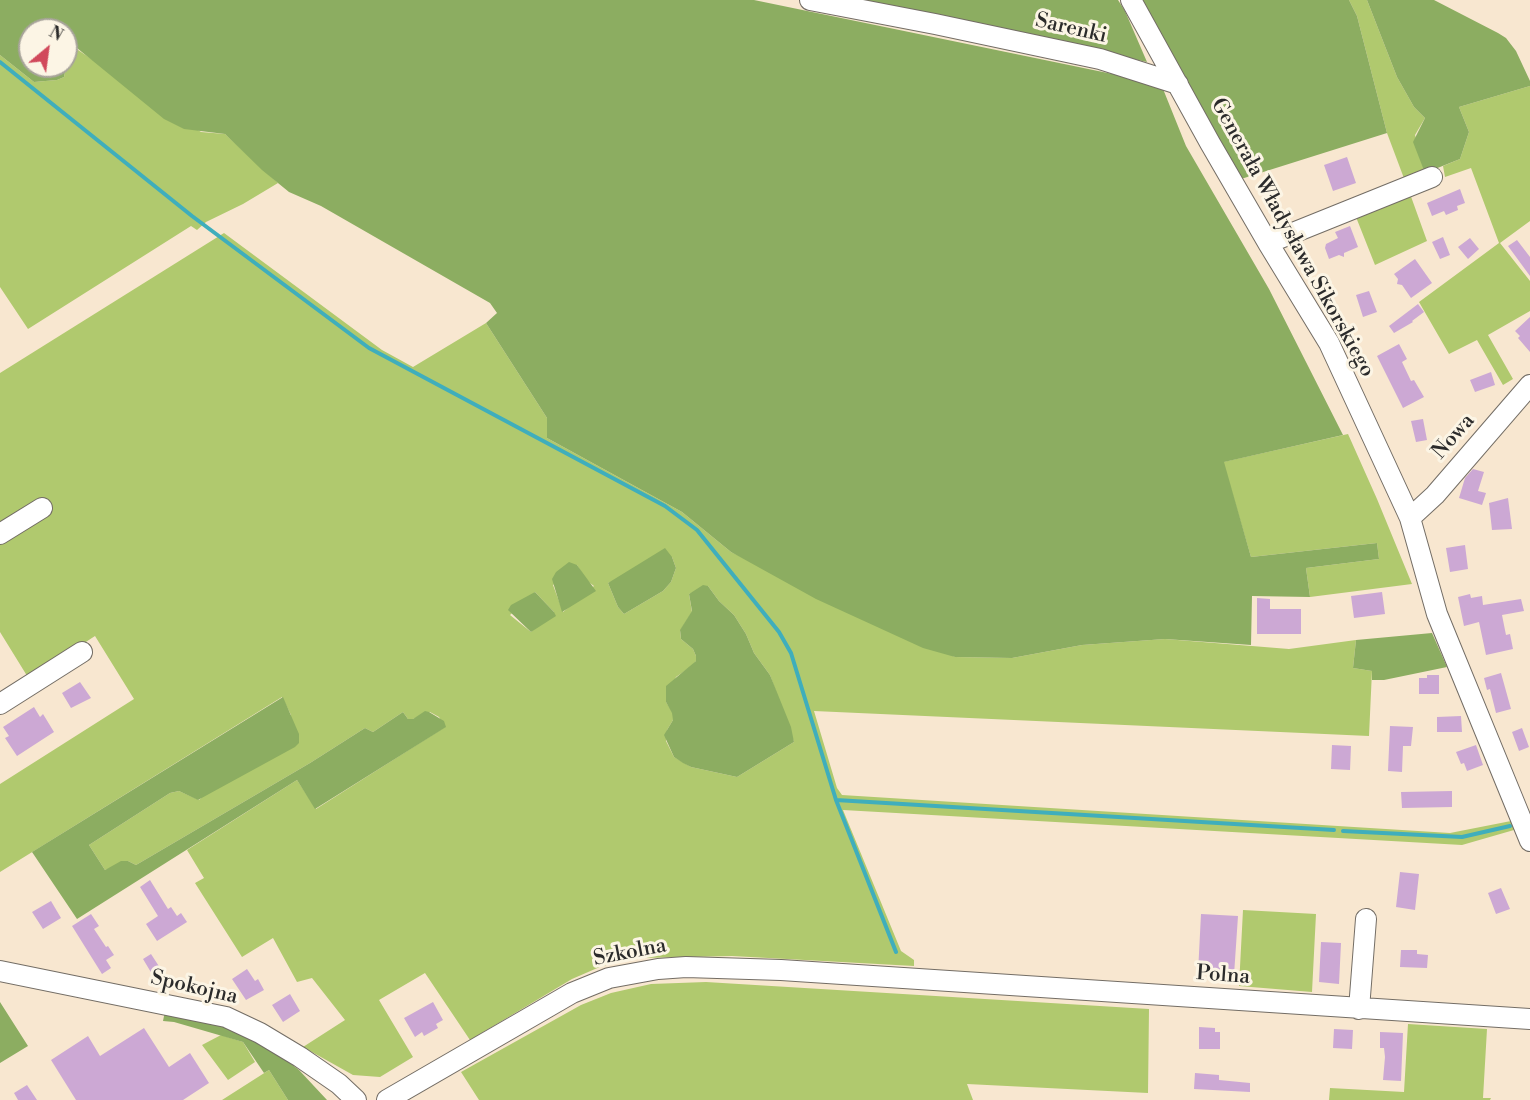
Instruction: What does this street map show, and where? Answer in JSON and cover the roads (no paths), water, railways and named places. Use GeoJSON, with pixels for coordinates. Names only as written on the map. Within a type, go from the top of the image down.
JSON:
{"type":"FeatureCollection","features":[{"type":"Feature","properties":{"kind":"street","name":"Sarenki"},"geometry":{"type":"LineString","coordinates":[[810,0],[1100,59],[1178,84]]}},
{"type":"Feature","properties":{"kind":"street","name":"Generała Władysława Sikorskiego"},"geometry":{"type":"LineString","coordinates":[[1131,0],[1268,243],[1329,343],[1410,518],[1437,614],[1530,841]]}},
{"type":"Feature","properties":{"kind":"street"},"geometry":{"type":"LineString","coordinates":[[1268,243],[1432,177]]}},
{"type":"Feature","properties":{"kind":"street","name":"Nowa"},"geometry":{"type":"LineString","coordinates":[[1410,518],[1435,495],[1530,385]]}},
{"type":"Feature","properties":{"kind":"street"},"geometry":{"type":"LineString","coordinates":[[0,534],[42,508]]}},
{"type":"Feature","properties":{"kind":"street"},"geometry":{"type":"LineString","coordinates":[[0,704],[82,652]]}},
{"type":"Feature","properties":{"kind":"street"},"geometry":{"type":"LineString","coordinates":[[1359,1009],[1366,919]]}},
{"type":"Feature","properties":{"kind":"street","name":"Szkolna"},"geometry":{"type":"LineString","coordinates":[[387,1100],[572,993],[596,982],[634,972],[686,967],[912,978]]}},
{"type":"Feature","properties":{"kind":"street","name":"Spokojna"},"geometry":{"type":"LineString","coordinates":[[0,971],[208,1013],[240,1023],[278,1043],[315,1067],[339,1084],[356,1100]]}},
{"type":"Feature","properties":{"kind":"street","name":"Polna"},"geometry":{"type":"LineString","coordinates":[[912,978],[1530,1019]]}},
{"type":"Feature","properties":{"kind":"waterway"},"geometry":{"type":"LineString","coordinates":[[0,62],[192,216],[369,348],[665,506],[697,530],[779,632],[791,653],[836,800],[896,952]]}},
{"type":"Feature","properties":{"kind":"waterway"},"geometry":{"type":"LineString","coordinates":[[836,800],[1334,830]]}},
{"type":"Feature","properties":{"kind":"waterway"},"geometry":{"type":"LineString","coordinates":[[1343,831],[1462,837],[1510,826]]}}]}
